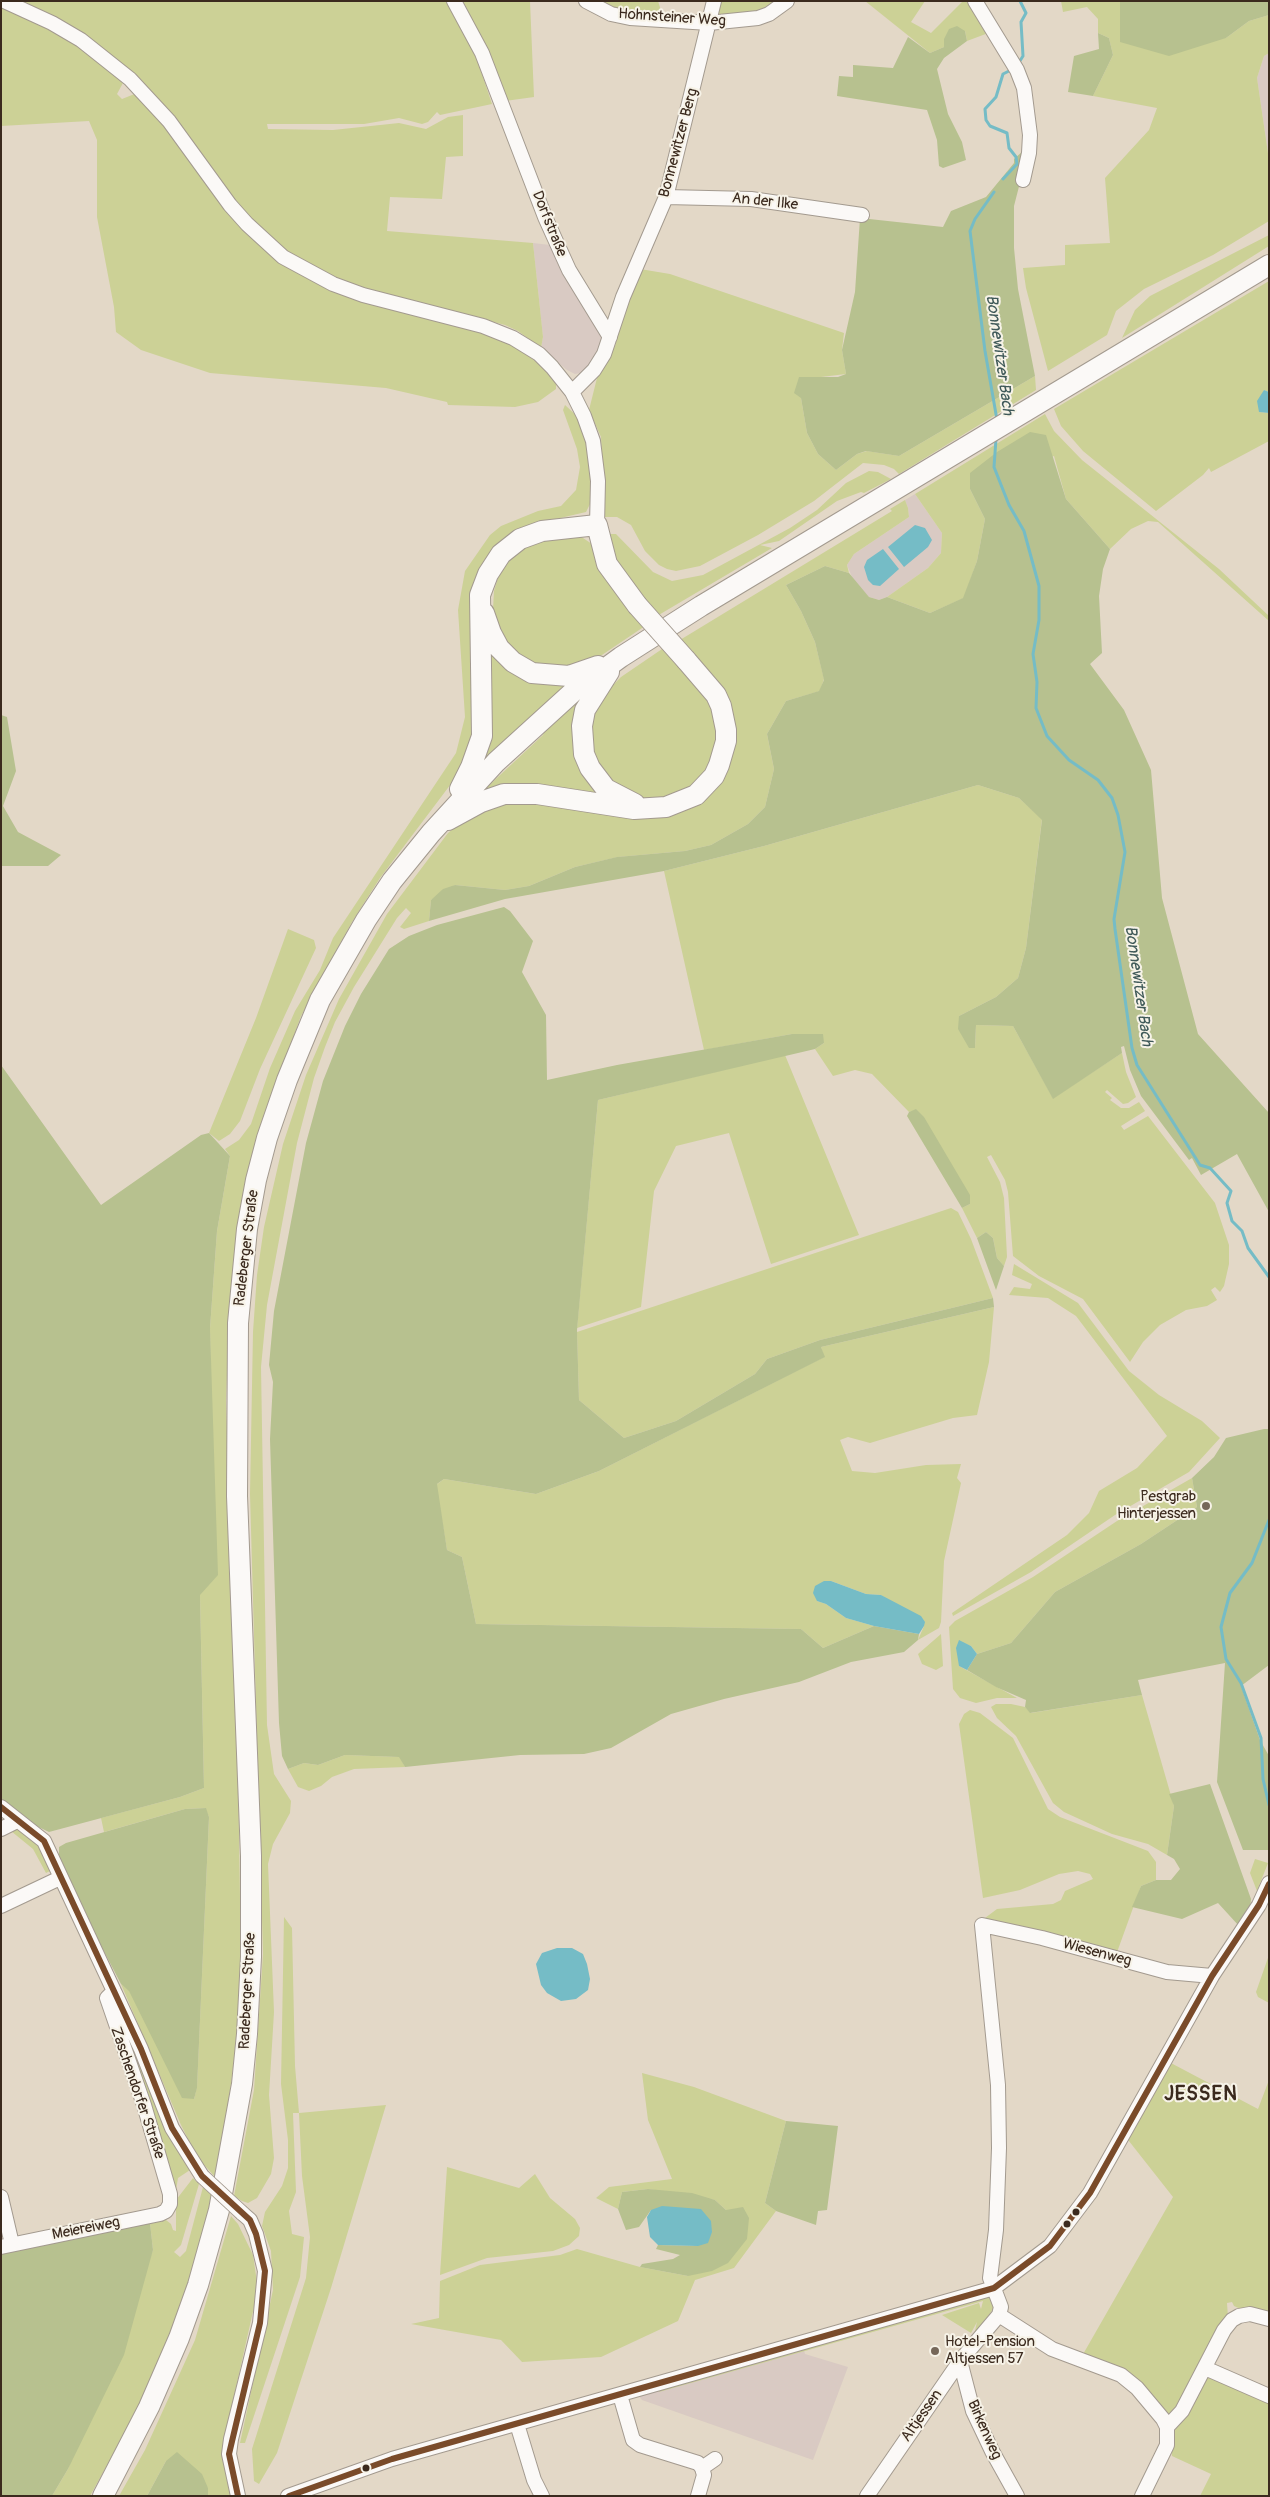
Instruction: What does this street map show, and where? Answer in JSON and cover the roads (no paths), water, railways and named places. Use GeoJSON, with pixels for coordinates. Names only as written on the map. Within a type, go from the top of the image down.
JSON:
{"type":"FeatureCollection","features":[{"type":"Feature","properties":{"kind":"highway"},"geometry":{"type":"LineString","coordinates":[[447,813],[467,790],[543,717],[621,657],[792,551],[1269,265]]}},
{"type":"Feature","properties":{"kind":"highway"},"geometry":{"type":"LineString","coordinates":[[431,833],[465,809],[504,794],[537,794],[613,807],[653,809],[687,800],[706,786],[719,764],[726,741],[724,719],[716,695],[624,591],[607,564],[597,525],[542,531],[520,539],[494,562],[483,586],[479,607],[482,736],[466,779],[447,813]]}},
{"type":"Feature","properties":{"kind":"highway"},"geometry":{"type":"LineString","coordinates":[[483,586],[486,619],[499,648],[513,662],[532,673],[568,676],[621,657]]}},
{"type":"Feature","properties":{"kind":"highway"},"geometry":{"type":"LineString","coordinates":[[621,657],[605,676],[585,710],[582,726],[584,754],[590,768],[606,790],[619,798],[653,809]]}},
{"type":"Feature","properties":{"kind":"highway","name":"Radeberger Straße"},"geometry":{"type":"LineString","coordinates":[[104,2496],[149,2407],[179,2338],[198,2285],[219,2210],[231,2151],[247,2034],[251,1967],[248,1786],[236,1391],[238,1323],[247,1229],[267,1138],[299,1049],[320,1000],[366,920],[392,881],[447,813]]}},
{"type":"Feature","properties":{"kind":"street"},"geometry":{"type":"LineString","coordinates":[[4,1],[52,23],[81,40],[130,79],[169,121],[230,205],[247,224],[283,257],[310,274],[362,295],[501,332],[539,354],[572,392],[584,416],[593,441],[598,481],[597,525]]}},
{"type":"Feature","properties":{"kind":"street","name":"Dorfstraße"},"geometry":{"type":"LineString","coordinates":[[454,1],[482,53],[545,217],[569,270],[610,337]]}},
{"type":"Feature","properties":{"kind":"street","name":"Hohnsteiner Weg"},"geometry":{"type":"LineString","coordinates":[[586,1],[611,14],[630,18],[709,23],[758,18],[769,14],[787,1]]}},
{"type":"Feature","properties":{"kind":"street","name":"Bonnewitzer Berg"},"geometry":{"type":"LineString","coordinates":[[572,392],[594,370],[604,354],[623,297],[666,197],[714,1]]}},
{"type":"Feature","properties":{"kind":"street"},"geometry":{"type":"LineString","coordinates":[[975,1],[1017,70],[1026,93],[1030,135],[1029,153],[1023,180]]}},
{"type":"Feature","properties":{"kind":"street","name":"An der Ilke"},"geometry":{"type":"LineString","coordinates":[[666,197],[751,199],[862,215]]}},
{"type":"Feature","properties":{"kind":"street"},"geometry":{"type":"LineString","coordinates":[[1,1807],[44,1841],[114,1990],[172,2128],[202,2176],[250,2220],[256,2234],[265,2271],[260,2324],[231,2439],[229,2454],[238,2496]]}},
{"type":"Feature","properties":{"kind":"street"},"geometry":{"type":"LineString","coordinates":[[1,1829],[17,1821]]}},
{"type":"Feature","properties":{"kind":"street"},"geometry":{"type":"LineString","coordinates":[[1,1906],[60,1878]]}},
{"type":"Feature","properties":{"kind":"street"},"geometry":{"type":"LineString","coordinates":[[288,2496],[392,2459],[994,2288],[1050,2246],[1090,2193],[1122,2133],[1212,1976],[1258,1905],[1269,1883]]}},
{"type":"Feature","properties":{"kind":"street","name":"Wiesenweg"},"geometry":{"type":"LineString","coordinates":[[994,2288],[990,2278],[996,2230],[1000,2148],[998,2084],[982,1925],[1042,1938],[1167,1972],[1212,1976]]}},
{"type":"Feature","properties":{"kind":"street","name":"Zaschendorfer Straße"},"geometry":{"type":"LineString","coordinates":[[114,1990],[106,1998],[144,2105],[170,2194],[171,2199],[168,2207]]}},
{"type":"Feature","properties":{"kind":"street"},"geometry":{"type":"LineString","coordinates":[[1,2197],[7,2245]]}},
{"type":"Feature","properties":{"kind":"street","name":"Meiereiweg"},"geometry":{"type":"LineString","coordinates":[[7,2245],[160,2214],[168,2207]]}},
{"type":"Feature","properties":{"kind":"street"},"geometry":{"type":"LineString","coordinates":[[994,2288],[1001,2306],[999,2315],[1052,2348],[1121,2375],[1136,2388],[1163,2419],[1167,2427],[1167,2445],[1142,2496]]}},
{"type":"Feature","properties":{"kind":"street"},"geometry":{"type":"LineString","coordinates":[[1167,2427],[1182,2411],[1224,2330],[1232,2320],[1250,2314],[1269,2319]]}},
{"type":"Feature","properties":{"kind":"street","name":"Altjessen"},"geometry":{"type":"LineString","coordinates":[[867,2496],[960,2361],[999,2315]]}},
{"type":"Feature","properties":{"kind":"street","name":"Birkenweg"},"geometry":{"type":"LineString","coordinates":[[960,2361],[973,2411],[992,2451],[1017,2496]]}},
{"type":"Feature","properties":{"kind":"street"},"geometry":{"type":"LineString","coordinates":[[1205,2368],[1269,2396]]}},
{"type":"Feature","properties":{"kind":"street"},"geometry":{"type":"LineString","coordinates":[[620,2395],[633,2440],[640,2445],[698,2463],[702,2468],[704,2474],[698,2496]]}},
{"type":"Feature","properties":{"kind":"street"},"geometry":{"type":"LineString","coordinates":[[517,2424],[534,2480],[542,2496]]}},
{"type":"Feature","properties":{"kind":"street"},"geometry":{"type":"LineString","coordinates":[[702,2468],[715,2459]]}},
{"type":"Feature","properties":{"kind":"water"},"geometry":{"type":"Polygon","coordinates":[[[1264,390],[1269,392],[1269,413],[1259,412],[1257,401],[1264,390]]]}},
{"type":"Feature","properties":{"kind":"water"},"geometry":{"type":"Polygon","coordinates":[[[915,525],[925,528],[932,540],[928,547],[904,567],[888,547],[915,525]]]}},
{"type":"Feature","properties":{"kind":"water"},"geometry":{"type":"Polygon","coordinates":[[[883,549],[899,569],[880,586],[873,585],[868,580],[864,567],[867,560],[883,549]]]}},
{"type":"Feature","properties":{"kind":"water"},"geometry":{"type":"Polygon","coordinates":[[[824,1581],[831,1581],[866,1594],[881,1595],[921,1616],[925,1622],[924,1626],[919,1634],[874,1626],[846,1618],[826,1604],[817,1601],[813,1593],[815,1586],[824,1581]]]}},
{"type":"Feature","properties":{"kind":"water"},"geometry":{"type":"Polygon","coordinates":[[[959,1640],[971,1646],[977,1654],[967,1670],[959,1666],[956,1648],[959,1640]]]}},
{"type":"Feature","properties":{"kind":"water"},"geometry":{"type":"Polygon","coordinates":[[[557,1948],[572,1948],[583,1954],[587,1964],[590,1979],[588,1990],[576,1999],[561,2001],[547,1993],[541,1985],[536,1964],[542,1953],[557,1948]]]}},
{"type":"Feature","properties":{"kind":"water"},"geometry":{"type":"Polygon","coordinates":[[[662,2206],[701,2209],[711,2221],[712,2232],[708,2243],[698,2246],[658,2245],[650,2237],[647,2217],[651,2210],[662,2206]]]}},
{"type":"Feature","properties":{"kind":"waterway","name":"Bonnewitzer Bach"},"geometry":{"type":"LineString","coordinates":[[1018,64],[1023,56],[1021,22],[1026,13],[1020,1]]}},
{"type":"Feature","properties":{"kind":"waterway","name":"Bonnewitzer Bach"},"geometry":{"type":"LineString","coordinates":[[1003,179],[1017,164],[1016,157],[1009,148],[1007,133],[990,126],[986,120],[985,109],[996,97],[1003,74],[1011,70]]}},
{"type":"Feature","properties":{"kind":"waterway","name":"Bonnewitzer Bach"},"geometry":{"type":"LineString","coordinates":[[994,192],[975,219],[970,231],[985,351],[997,420]]}},
{"type":"Feature","properties":{"kind":"waterway","name":"Bonnewitzer Bach"},"geometry":{"type":"LineString","coordinates":[[996,439],[994,467],[1009,505],[1024,531],[1039,586],[1039,620],[1033,654],[1037,682],[1036,708],[1047,736],[1069,760],[1098,780],[1112,798],[1118,815],[1125,852],[1114,919],[1132,1048],[1137,1065],[1200,1165],[1210,1168],[1231,1191],[1227,1203],[1232,1221],[1242,1231],[1248,1248],[1269,1277]]}},
{"type":"Feature","properties":{"kind":"waterway","name":"Bonnewitzer Bach"},"geometry":{"type":"LineString","coordinates":[[1269,1520],[1252,1563],[1230,1593],[1221,1627],[1226,1659],[1241,1683],[1261,1738],[1263,1779],[1269,1805]]}},
{"type":"Feature","properties":{"kind":"place","name":"Pestgrab Hinterjessen"},"geometry":{"type":"Point","coordinates":[1206,1506]}},
{"type":"Feature","properties":{"kind":"place","name":"Hotel-Pension Altjessen 57"},"geometry":{"type":"Point","coordinates":[935,2351]}},
{"type":"Feature","properties":{"kind":"district","name":"JESSEN"},"geometry":{"type":"Point","coordinates":[1201,2095]}}]}
